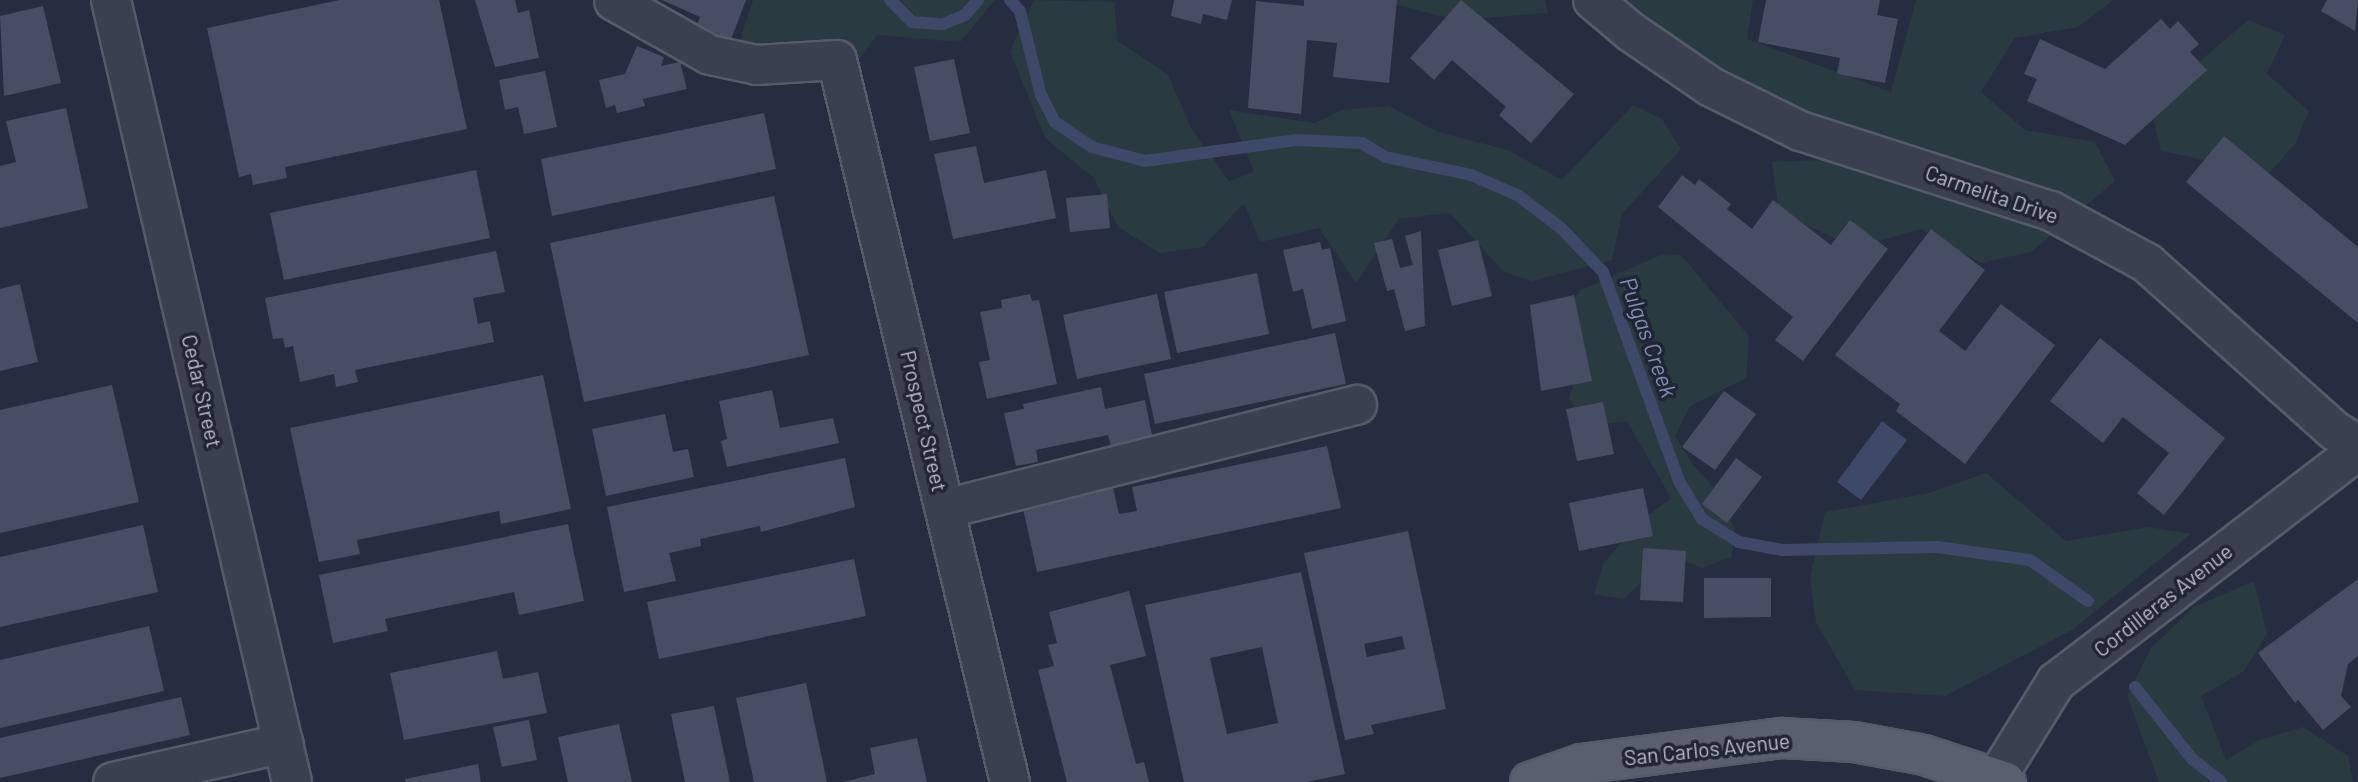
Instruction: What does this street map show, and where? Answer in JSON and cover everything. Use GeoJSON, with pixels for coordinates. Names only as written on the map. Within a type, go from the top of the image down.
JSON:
{"type":"FeatureCollection","features":[{"type":"Feature","properties":{"kind":"main road","name":"San Carlos Avenue"},"geometry":{"type":"LineString","coordinates":[[1530,782],[1581,764],[1782,738],[1889,749],[2001,779]]}},
{"type":"Feature","properties":{"kind":"street","name":"Cedar Street"},"geometry":{"type":"LineString","coordinates":[[111,0],[292,782]]}},
{"type":"Feature","properties":{"kind":"street","name":"Carmelita Drive"},"geometry":{"type":"LineString","coordinates":[[1593,0],[1631,32],[1711,87],[1800,131],[2051,211],[2147,263],[2335,431],[2358,445]]}},
{"type":"Feature","properties":{"kind":"street","name":"Prospect Street"},"geometry":{"type":"LineString","coordinates":[[614,1],[710,55],[757,65],[837,60],[1010,782]]}},
{"type":"Feature","properties":{"kind":"street"},"geometry":{"type":"LineString","coordinates":[[945,509],[1357,405]]}},
{"type":"Feature","properties":{"kind":"street","name":"Cordilleras Avenue"},"geometry":{"type":"LineString","coordinates":[[2001,779],[2056,682],[2358,450]]}},
{"type":"Feature","properties":{"kind":"street"},"geometry":{"type":"LineString","coordinates":[[113,782],[284,743]]}},
{"type":"Feature","properties":{"kind":"shaded area"},"geometry":{"type":"Polygon","coordinates":[[[753,0],[995,0],[960,42],[877,35],[856,64],[739,42],[753,0]]]}},
{"type":"Feature","properties":{"kind":"shaded area"},"geometry":{"type":"Polygon","coordinates":[[[1034,0],[1114,2],[1118,41],[1168,75],[1192,130],[1229,181],[1254,172],[1229,110],[1315,123],[1342,110],[1389,106],[1438,132],[1508,150],[1562,180],[1633,105],[1662,119],[1681,149],[1622,214],[1612,260],[1532,281],[1504,272],[1450,213],[1399,219],[1356,283],[1319,228],[1260,242],[1244,203],[1203,247],[1160,253],[1118,227],[1094,178],[1045,138],[1010,51],[1034,0]]]}},
{"type":"Feature","properties":{"kind":"shaded area"},"geometry":{"type":"Polygon","coordinates":[[[1378,0],[1545,0],[1548,13],[1456,20],[1378,0]]]}},
{"type":"Feature","properties":{"kind":"shaded area"},"geometry":{"type":"Polygon","coordinates":[[[1627,0],[1753,0],[1747,39],[1891,92],[1916,0],[2113,0],[2078,27],[2015,38],[1981,92],[2025,130],[2095,142],[2115,181],[2031,252],[1981,263],[1921,229],[1855,248],[1779,212],[1772,162],[1842,159],[1822,121],[1684,47],[1627,0]]]}},
{"type":"Feature","properties":{"kind":"shaded area"},"geometry":{"type":"Polygon","coordinates":[[[2248,20],[2285,35],[2267,74],[2309,111],[2295,144],[2264,179],[2216,162],[2161,151],[2150,104],[2248,20]]]}},
{"type":"Feature","properties":{"kind":"shaded area"},"geometry":{"type":"Polygon","coordinates":[[[1663,254],[1681,255],[1749,336],[1746,378],[1690,406],[1675,436],[1693,465],[1721,495],[1736,534],[1731,557],[1702,568],[1672,555],[1623,599],[1594,594],[1603,564],[1637,524],[1671,498],[1627,421],[1585,426],[1569,398],[1581,364],[1564,312],[1581,290],[1663,254]]]}},
{"type":"Feature","properties":{"kind":"shaded area"},"geometry":{"type":"Polygon","coordinates":[[[1986,473],[2066,541],[2149,527],[2191,534],[2072,630],[1945,696],[1855,690],[1816,622],[1810,578],[1825,512],[1929,493],[1986,473]]]}},
{"type":"Feature","properties":{"kind":"shaded area"},"geometry":{"type":"Polygon","coordinates":[[[2254,581],[2267,634],[2244,671],[2201,696],[2226,760],[2260,740],[2303,727],[2348,756],[2353,782],[2159,782],[2127,696],[2151,648],[2194,607],[2254,581]]]}},
{"type":"Feature","properties":{"kind":"water"},"geometry":{"type":"Polygon","coordinates":[[[1882,421],[1907,440],[1861,500],[1837,482],[1882,421]]]}},
{"type":"Feature","properties":{"kind":"building"},"geometry":{"type":"Polygon","coordinates":[[[340,0],[439,0],[467,129],[285,167],[287,178],[253,185],[251,174],[239,177],[207,28],[340,0]]]}},
{"type":"Feature","properties":{"kind":"building"},"geometry":{"type":"Polygon","coordinates":[[[475,0],[515,0],[518,13],[529,10],[539,58],[495,67],[475,0]]]}},
{"type":"Feature","properties":{"kind":"building"},"geometry":{"type":"Polygon","coordinates":[[[662,0],[746,0],[730,42],[696,27],[700,17],[662,0]]]}},
{"type":"Feature","properties":{"kind":"building"},"geometry":{"type":"Polygon","coordinates":[[[1174,0],[1232,0],[1227,20],[1203,14],[1201,24],[1171,16],[1174,0]]]}},
{"type":"Feature","properties":{"kind":"building"},"geometry":{"type":"Polygon","coordinates":[[[1304,0],[1397,0],[1389,83],[1333,77],[1337,43],[1307,40],[1301,114],[1248,108],[1256,1],[1304,6],[1304,0]]]}},
{"type":"Feature","properties":{"kind":"building"},"geometry":{"type":"Polygon","coordinates":[[[1461,0],[1574,94],[1531,143],[1499,115],[1506,107],[1452,60],[1434,80],[1410,58],[1461,0]]]}},
{"type":"Feature","properties":{"kind":"building"},"geometry":{"type":"Polygon","coordinates":[[[1766,0],[1880,0],[1877,15],[1898,19],[1885,83],[1837,74],[1840,58],[1758,42],[1766,0]]]}},
{"type":"Feature","properties":{"kind":"building"},"geometry":{"type":"Polygon","coordinates":[[[2327,0],[2358,0],[2355,31],[2321,11],[2327,0]]]}},
{"type":"Feature","properties":{"kind":"building"},"geometry":{"type":"Polygon","coordinates":[[[43,6],[61,83],[4,96],[0,16],[43,6]]]}},
{"type":"Feature","properties":{"kind":"building"},"geometry":{"type":"Polygon","coordinates":[[[2161,19],[2170,29],[2178,21],[2199,44],[2190,52],[2207,70],[2125,145],[2027,101],[2037,79],[2024,74],[2040,39],[2105,69],[2161,19]]]}},
{"type":"Feature","properties":{"kind":"building"},"geometry":{"type":"Polygon","coordinates":[[[637,46],[664,57],[661,66],[680,62],[687,89],[643,99],[645,106],[617,113],[615,105],[606,108],[599,80],[625,74],[637,46]]]}},
{"type":"Feature","properties":{"kind":"building"},"geometry":{"type":"Polygon","coordinates":[[[954,59],[970,133],[930,141],[914,67],[954,59]]]}},
{"type":"Feature","properties":{"kind":"building"},"geometry":{"type":"Polygon","coordinates":[[[545,71],[557,127],[524,134],[518,107],[505,110],[499,80],[545,71]]]}},
{"type":"Feature","properties":{"kind":"building"},"geometry":{"type":"Polygon","coordinates":[[[66,108],[88,208],[0,228],[0,166],[16,162],[6,121],[66,108]]]}},
{"type":"Feature","properties":{"kind":"building"},"geometry":{"type":"Polygon","coordinates":[[[764,113],[776,169],[552,216],[541,159],[764,113]]]}},
{"type":"Feature","properties":{"kind":"building"},"geometry":{"type":"Polygon","coordinates":[[[2224,136],[2358,247],[2358,323],[2186,182],[2224,136]]]}},
{"type":"Feature","properties":{"kind":"building"},"geometry":{"type":"Polygon","coordinates":[[[976,146],[984,183],[1046,170],[1056,218],[953,239],[934,154],[976,146]]]}},
{"type":"Feature","properties":{"kind":"building"},"geometry":{"type":"Polygon","coordinates":[[[476,170],[490,238],[284,280],[270,213],[476,170]]]}},
{"type":"Feature","properties":{"kind":"building"},"geometry":{"type":"Polygon","coordinates":[[[1682,175],[1695,185],[1699,179],[1731,204],[1727,209],[1752,229],[1773,200],[1831,245],[1850,220],[1888,249],[1803,361],[1775,340],[1793,317],[1658,207],[1682,175]]]}},
{"type":"Feature","properties":{"kind":"building"},"geometry":{"type":"Polygon","coordinates":[[[1107,194],[1110,228],[1070,232],[1066,198],[1107,194]]]}},
{"type":"Feature","properties":{"kind":"building"},"geometry":{"type":"Polygon","coordinates":[[[774,196],[809,355],[584,402],[550,243],[774,196]]]}},
{"type":"Feature","properties":{"kind":"building"},"geometry":{"type":"Polygon","coordinates":[[[1931,229],[1985,270],[1939,331],[1965,351],[2001,304],[2055,345],[1965,464],[1896,411],[1900,404],[1835,355],[1931,229]]]}},
{"type":"Feature","properties":{"kind":"building"},"geometry":{"type":"Polygon","coordinates":[[[1421,231],[1425,326],[1405,331],[1394,289],[1387,291],[1374,243],[1392,239],[1400,268],[1413,265],[1405,236],[1421,231]]]}},
{"type":"Feature","properties":{"kind":"building"},"geometry":{"type":"Polygon","coordinates":[[[1478,240],[1492,296],[1452,306],[1438,250],[1478,240]]]}},
{"type":"Feature","properties":{"kind":"building"},"geometry":{"type":"Polygon","coordinates":[[[1320,242],[1322,250],[1330,248],[1346,321],[1312,329],[1303,289],[1293,292],[1283,250],[1320,242]]]}},
{"type":"Feature","properties":{"kind":"building"},"geometry":{"type":"Polygon","coordinates":[[[496,251],[505,292],[473,298],[478,324],[490,321],[494,342],[355,370],[358,382],[336,387],[334,374],[300,382],[293,346],[285,348],[283,338],[273,339],[265,298],[496,251]]]}},
{"type":"Feature","properties":{"kind":"building"},"geometry":{"type":"Polygon","coordinates":[[[1257,273],[1269,334],[1177,353],[1164,292],[1257,273]]]}},
{"type":"Feature","properties":{"kind":"building"},"geometry":{"type":"Polygon","coordinates":[[[20,284],[38,362],[0,371],[0,289],[20,284]]]}},
{"type":"Feature","properties":{"kind":"building"},"geometry":{"type":"Polygon","coordinates":[[[1030,294],[1032,301],[1039,300],[1057,384],[987,399],[979,362],[990,360],[980,312],[1002,308],[1001,300],[1030,294]]]}},
{"type":"Feature","properties":{"kind":"building"},"geometry":{"type":"Polygon","coordinates":[[[1157,294],[1171,359],[1077,379],[1063,315],[1157,294]]]}},
{"type":"Feature","properties":{"kind":"building"},"geometry":{"type":"Polygon","coordinates":[[[1574,295],[1592,381],[1541,391],[1530,305],[1574,295]]]}},
{"type":"Feature","properties":{"kind":"building"},"geometry":{"type":"Polygon","coordinates":[[[1335,333],[1346,384],[1155,424],[1144,374],[1335,333]]]}},
{"type":"Feature","properties":{"kind":"building"},"geometry":{"type":"Polygon","coordinates":[[[2100,338],[2225,438],[2164,515],[2137,493],[2169,453],[2123,417],[2103,443],[2050,401],[2100,338]]]}},
{"type":"Feature","properties":{"kind":"building"},"geometry":{"type":"Polygon","coordinates":[[[543,375],[571,509],[501,524],[499,511],[357,540],[360,554],[319,562],[290,428],[543,375]]]}},
{"type":"Feature","properties":{"kind":"building"},"geometry":{"type":"Polygon","coordinates":[[[112,385],[139,502],[0,533],[0,410],[112,385]]]}},
{"type":"Feature","properties":{"kind":"building"},"geometry":{"type":"Polygon","coordinates":[[[1101,387],[1105,409],[1145,400],[1154,445],[1113,454],[1108,435],[1036,450],[1038,462],[1016,466],[1004,413],[1024,409],[1023,404],[1101,387]]]}},
{"type":"Feature","properties":{"kind":"building"},"geometry":{"type":"Polygon","coordinates":[[[772,390],[780,428],[833,418],[839,443],[727,467],[721,441],[727,439],[719,401],[772,390]]]}},
{"type":"Feature","properties":{"kind":"building"},"geometry":{"type":"Polygon","coordinates":[[[1724,391],[1756,414],[1715,470],[1682,447],[1724,391]]]}},
{"type":"Feature","properties":{"kind":"building"},"geometry":{"type":"Polygon","coordinates":[[[1603,402],[1614,454],[1577,461],[1566,409],[1603,402]]]}},
{"type":"Feature","properties":{"kind":"building"},"geometry":{"type":"Polygon","coordinates":[[[665,414],[673,452],[688,449],[694,477],[606,496],[592,429],[665,414]]]}},
{"type":"Feature","properties":{"kind":"building"},"geometry":{"type":"Polygon","coordinates":[[[1327,446],[1341,508],[1037,572],[1023,508],[1113,488],[1119,514],[1137,511],[1132,487],[1327,446]]]}},
{"type":"Feature","properties":{"kind":"building"},"geometry":{"type":"Polygon","coordinates":[[[845,458],[855,507],[761,532],[760,526],[700,539],[701,546],[669,553],[676,581],[624,592],[607,507],[845,458]]]}},
{"type":"Feature","properties":{"kind":"building"},"geometry":{"type":"Polygon","coordinates":[[[1736,458],[1762,477],[1727,523],[1702,504],[1736,458]]]}},
{"type":"Feature","properties":{"kind":"building"},"geometry":{"type":"Polygon","coordinates":[[[1643,488],[1653,536],[1579,551],[1569,503],[1643,488]]]}},
{"type":"Feature","properties":{"kind":"building"},"geometry":{"type":"Polygon","coordinates":[[[568,524],[584,601],[519,615],[514,592],[385,619],[388,631],[333,643],[319,575],[568,524]]]}},
{"type":"Feature","properties":{"kind":"building"},"geometry":{"type":"Polygon","coordinates":[[[143,525],[158,592],[0,627],[0,557],[143,525]]]}},
{"type":"Feature","properties":{"kind":"building"},"geometry":{"type":"Polygon","coordinates":[[[1408,531],[1446,709],[1371,725],[1374,734],[1345,740],[1304,553],[1408,531]],[[1402,636],[1364,644],[1367,657],[1405,649],[1402,636]]]}},
{"type":"Feature","properties":{"kind":"building"},"geometry":{"type":"Polygon","coordinates":[[[1643,548],[1686,551],[1683,602],[1640,600],[1643,548]]]}},
{"type":"Feature","properties":{"kind":"building"},"geometry":{"type":"Polygon","coordinates":[[[854,559],[866,616],[659,659],[647,602],[854,559]]]}},
{"type":"Feature","properties":{"kind":"building"},"geometry":{"type":"Polygon","coordinates":[[[1301,572],[1345,774],[1307,782],[1184,782],[1145,605],[1301,572]],[[1262,647],[1210,658],[1227,734],[1278,723],[1262,647]]]}},
{"type":"Feature","properties":{"kind":"building"},"geometry":{"type":"Polygon","coordinates":[[[1704,578],[1771,578],[1771,617],[1704,618],[1704,578]]]}},
{"type":"Feature","properties":{"kind":"building"},"geometry":{"type":"Polygon","coordinates":[[[2358,579],[2358,656],[2348,664],[2341,696],[2351,707],[2323,730],[2298,700],[2295,703],[2258,653],[2358,579]]]}},
{"type":"Feature","properties":{"kind":"building"},"geometry":{"type":"Polygon","coordinates":[[[1129,591],[1146,656],[1110,665],[1136,764],[1144,762],[1149,782],[1067,782],[1038,670],[1054,666],[1048,645],[1057,643],[1049,612],[1129,591]]]}},
{"type":"Feature","properties":{"kind":"building"},"geometry":{"type":"Polygon","coordinates":[[[149,626],[164,691],[0,728],[0,660],[149,626]]]}},
{"type":"Feature","properties":{"kind":"building"},"geometry":{"type":"Polygon","coordinates":[[[497,651],[503,679],[538,672],[547,713],[404,740],[390,673],[497,651]]]}},
{"type":"Feature","properties":{"kind":"building"},"geometry":{"type":"Polygon","coordinates":[[[806,683],[827,782],[754,782],[736,698],[806,683]]]}},
{"type":"Feature","properties":{"kind":"building"},"geometry":{"type":"Polygon","coordinates":[[[181,697],[190,735],[0,778],[0,738],[181,697]]]}},
{"type":"Feature","properties":{"kind":"building"},"geometry":{"type":"Polygon","coordinates":[[[714,706],[730,782],[685,782],[671,714],[714,706]]]}},
{"type":"Feature","properties":{"kind":"building"},"geometry":{"type":"Polygon","coordinates":[[[529,720],[537,760],[502,767],[493,727],[529,720]]]}},
{"type":"Feature","properties":{"kind":"building"},"geometry":{"type":"Polygon","coordinates":[[[619,724],[632,782],[568,782],[558,737],[619,724]]]}},
{"type":"Feature","properties":{"kind":"building"},"geometry":{"type":"Polygon","coordinates":[[[917,738],[927,782],[843,782],[875,774],[870,748],[917,738]]]}},
{"type":"Feature","properties":{"kind":"building"},"geometry":{"type":"Polygon","coordinates":[[[478,764],[481,782],[406,782],[405,779],[478,764]]]}},
{"type":"Feature","properties":{"kind":"waterway","name":"Pulgas Creek"},"geometry":{"type":"LineString","coordinates":[[890,0],[912,22],[943,24],[965,15],[978,0]]}},
{"type":"Feature","properties":{"kind":"waterway","name":"Pulgas Creek"},"geometry":{"type":"LineString","coordinates":[[1010,0],[1020,11],[1041,95],[1055,122],[1092,147],[1145,161],[1296,140],[1362,143],[1385,157],[1471,175],[1519,196],[1562,229],[1603,272],[1680,483],[1702,519],[1739,542],[1782,550],[1937,547],[2030,560],[2088,601]]}},
{"type":"Feature","properties":{"kind":"waterway","name":"Pulgas Creek"},"geometry":{"type":"LineString","coordinates":[[2135,687],[2192,759],[2221,782]]}}]}
